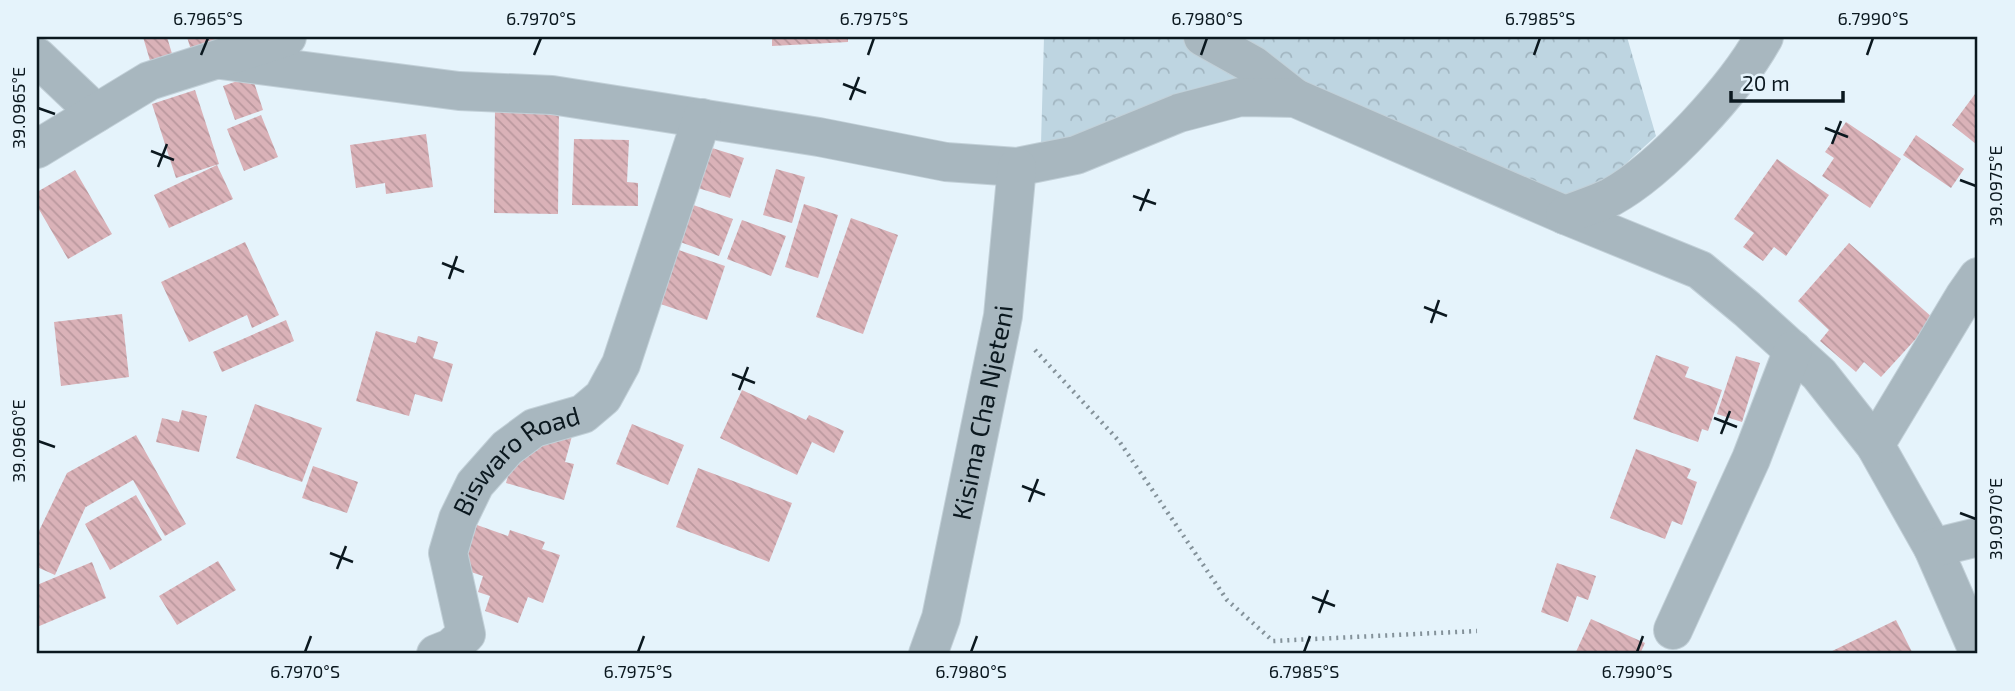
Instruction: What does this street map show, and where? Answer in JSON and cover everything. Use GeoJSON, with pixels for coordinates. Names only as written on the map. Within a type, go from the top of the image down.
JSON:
{"type":"FeatureCollection","features":[{"type":"Feature","properties":{"kind":"street"},"geometry":{"type":"LineString","coordinates":[[37,149],[149,82],[288,37]]}},
{"type":"Feature","properties":{"kind":"street"},"geometry":{"type":"LineString","coordinates":[[1203,37],[1253,65],[1295,98],[1565,215],[1700,270],[1819,374],[1875,445],[1933,548],[1978,651]]}},
{"type":"Feature","properties":{"kind":"street"},"geometry":{"type":"LineString","coordinates":[[1565,215],[1609,198],[1635,182],[1660,161],[1728,89],[1764,37]]}},
{"type":"Feature","properties":{"kind":"street"},"geometry":{"type":"LineString","coordinates":[[37,57],[96,113]]}},
{"type":"Feature","properties":{"kind":"street"},"geometry":{"type":"LineString","coordinates":[[222,60],[459,91],[552,95],[819,137],[946,162],[1017,167],[1076,155],[1179,113],[1240,97],[1295,98]]}},
{"type":"Feature","properties":{"kind":"street","name":"Biswaro Road"},"geometry":{"type":"LineString","coordinates":[[436,654],[451,648],[466,634],[448,553],[458,519],[475,484],[507,448],[534,428],[583,414],[603,397],[621,364],[702,118]]}},
{"type":"Feature","properties":{"kind":"street","name":"Kisima Cha Njeteni"},"geometry":{"type":"LineString","coordinates":[[928,654],[941,618],[1003,316],[1017,167]]}},
{"type":"Feature","properties":{"kind":"street"},"geometry":{"type":"LineString","coordinates":[[1875,445],[1978,277]]}},
{"type":"Feature","properties":{"kind":"street"},"geometry":{"type":"LineString","coordinates":[[1673,630],[1751,459],[1793,350]]}},
{"type":"Feature","properties":{"kind":"street"},"geometry":{"type":"LineString","coordinates":[[1933,548],[1978,537]]}},
{"type":"Feature","properties":{"kind":"path"},"geometry":{"type":"LineString","coordinates":[[1003,316],[1119,441],[1227,600],[1273,641],[1477,631]]}},
{"type":"Feature","properties":{"kind":"green space"},"geometry":{"type":"Polygon","coordinates":[[[1044,37],[1627,37],[1656,136],[1597,190],[1573,203],[1309,91],[1041,144],[1044,37]]]}},
{"type":"Feature","properties":{"kind":"building"},"geometry":{"type":"Polygon","coordinates":[[[143,37],[167,37],[173,57],[151,64],[143,37]]]}},
{"type":"Feature","properties":{"kind":"building"},"geometry":{"type":"Polygon","coordinates":[[[187,37],[232,37],[191,50],[187,37]]]}},
{"type":"Feature","properties":{"kind":"building"},"geometry":{"type":"Polygon","coordinates":[[[772,37],[848,37],[848,42],[772,46],[772,37]]]}},
{"type":"Feature","properties":{"kind":"building"},"geometry":{"type":"Polygon","coordinates":[[[252,76],[263,110],[235,120],[223,86],[252,76]]]}},
{"type":"Feature","properties":{"kind":"building"},"geometry":{"type":"Polygon","coordinates":[[[195,90],[219,164],[176,178],[152,104],[195,90]]]}},
{"type":"Feature","properties":{"kind":"building"},"geometry":{"type":"Polygon","coordinates":[[[1978,90],[1978,141],[1976,144],[1952,125],[1978,90]]]}},
{"type":"Feature","properties":{"kind":"building"},"geometry":{"type":"Polygon","coordinates":[[[495,108],[559,108],[558,214],[494,213],[495,108]]]}},
{"type":"Feature","properties":{"kind":"building"},"geometry":{"type":"Polygon","coordinates":[[[261,115],[278,157],[244,171],[227,129],[261,115]]]}},
{"type":"Feature","properties":{"kind":"building"},"geometry":{"type":"Polygon","coordinates":[[[1846,122],[1901,159],[1870,208],[1822,176],[1834,158],[1825,152],[1846,122]]]}},
{"type":"Feature","properties":{"kind":"building"},"geometry":{"type":"Polygon","coordinates":[[[426,134],[433,187],[386,194],[385,183],[356,188],[350,145],[426,134]]]}},
{"type":"Feature","properties":{"kind":"building"},"geometry":{"type":"Polygon","coordinates":[[[1916,135],[1964,169],[1951,188],[1903,155],[1916,135]]]}},
{"type":"Feature","properties":{"kind":"building"},"geometry":{"type":"Polygon","coordinates":[[[574,139],[629,140],[627,182],[638,183],[638,206],[572,205],[574,139]]]}},
{"type":"Feature","properties":{"kind":"building"},"geometry":{"type":"Polygon","coordinates":[[[712,148],[744,158],[730,198],[698,188],[712,148]]]}},
{"type":"Feature","properties":{"kind":"building"},"geometry":{"type":"Polygon","coordinates":[[[1777,159],[1829,195],[1786,256],[1774,247],[1763,261],[1743,247],[1754,233],[1734,219],[1777,159]]]}},
{"type":"Feature","properties":{"kind":"building"},"geometry":{"type":"Polygon","coordinates":[[[217,165],[233,199],[169,228],[154,195],[217,165]]]}},
{"type":"Feature","properties":{"kind":"building"},"geometry":{"type":"Polygon","coordinates":[[[776,169],[805,177],[792,223],[763,215],[776,169]]]}},
{"type":"Feature","properties":{"kind":"building"},"geometry":{"type":"Polygon","coordinates":[[[75,170],[112,234],[68,259],[37,206],[37,192],[75,170]]]}},
{"type":"Feature","properties":{"kind":"building"},"geometry":{"type":"Polygon","coordinates":[[[682,201],[733,219],[719,256],[669,238],[682,201]]]}},
{"type":"Feature","properties":{"kind":"building"},"geometry":{"type":"Polygon","coordinates":[[[804,204],[838,215],[818,278],[785,267],[804,204]]]}},
{"type":"Feature","properties":{"kind":"building"},"geometry":{"type":"Polygon","coordinates":[[[851,218],[898,235],[863,334],[816,317],[851,218]]]}},
{"type":"Feature","properties":{"kind":"building"},"geometry":{"type":"Polygon","coordinates":[[[742,220],[786,236],[771,276],[727,259],[742,220]]]}},
{"type":"Feature","properties":{"kind":"building"},"geometry":{"type":"Polygon","coordinates":[[[245,242],[279,315],[252,328],[247,315],[189,342],[161,282],[245,242]]]}},
{"type":"Feature","properties":{"kind":"building"},"geometry":{"type":"Polygon","coordinates":[[[1849,243],[1934,319],[1881,377],[1864,362],[1856,372],[1820,341],[1829,330],[1798,301],[1849,243]]]}},
{"type":"Feature","properties":{"kind":"building"},"geometry":{"type":"Polygon","coordinates":[[[667,246],[725,266],[707,320],[649,300],[667,246]]]}},
{"type":"Feature","properties":{"kind":"building"},"geometry":{"type":"Polygon","coordinates":[[[122,314],[129,377],[61,386],[54,322],[122,314]]]}},
{"type":"Feature","properties":{"kind":"building"},"geometry":{"type":"Polygon","coordinates":[[[286,320],[294,341],[222,372],[213,352],[286,320]]]}},
{"type":"Feature","properties":{"kind":"building"},"geometry":{"type":"Polygon","coordinates":[[[376,331],[416,343],[418,336],[438,342],[433,358],[453,364],[442,402],[415,394],[409,416],[356,401],[376,331]]]}},
{"type":"Feature","properties":{"kind":"building"},"geometry":{"type":"Polygon","coordinates":[[[1656,355],[1689,367],[1685,377],[1722,390],[1708,431],[1702,429],[1698,442],[1633,419],[1656,355]]]}},
{"type":"Feature","properties":{"kind":"building"},"geometry":{"type":"Polygon","coordinates":[[[1736,356],[1760,363],[1742,422],[1717,414],[1736,356]]]}},
{"type":"Feature","properties":{"kind":"building"},"geometry":{"type":"Polygon","coordinates":[[[742,390],[806,420],[809,415],[844,431],[834,453],[812,442],[797,475],[720,438],[742,390]]]}},
{"type":"Feature","properties":{"kind":"building"},"geometry":{"type":"Polygon","coordinates":[[[255,404],[322,428],[302,482],[236,458],[255,404]]]}},
{"type":"Feature","properties":{"kind":"building"},"geometry":{"type":"Polygon","coordinates":[[[182,410],[207,416],[199,452],[156,442],[162,418],[179,422],[182,410]]]}},
{"type":"Feature","properties":{"kind":"building"},"geometry":{"type":"Polygon","coordinates":[[[632,424],[684,445],[668,485],[616,464],[632,424]]]}},
{"type":"Feature","properties":{"kind":"building"},"geometry":{"type":"Polygon","coordinates":[[[544,428],[572,436],[565,462],[574,464],[564,500],[506,483],[516,446],[537,451],[544,428]]]}},
{"type":"Feature","properties":{"kind":"building"},"geometry":{"type":"Polygon","coordinates":[[[136,435],[186,524],[165,536],[133,480],[86,506],[55,575],[37,567],[37,535],[67,473],[136,435]]]}},
{"type":"Feature","properties":{"kind":"building"},"geometry":{"type":"Polygon","coordinates":[[[1636,449],[1691,469],[1687,478],[1697,482],[1682,525],[1672,521],[1665,539],[1610,518],[1636,449]]]}},
{"type":"Feature","properties":{"kind":"building"},"geometry":{"type":"Polygon","coordinates":[[[313,466],[358,482],[347,513],[302,498],[313,466]]]}},
{"type":"Feature","properties":{"kind":"building"},"geometry":{"type":"Polygon","coordinates":[[[698,468],[792,503],[769,562],[676,527],[698,468]]]}},
{"type":"Feature","properties":{"kind":"building"},"geometry":{"type":"Polygon","coordinates":[[[136,495],[162,540],[110,570],[85,524],[136,495]]]}},
{"type":"Feature","properties":{"kind":"building"},"geometry":{"type":"Polygon","coordinates":[[[477,525],[508,536],[510,530],[545,542],[542,549],[560,555],[543,603],[528,597],[518,623],[485,611],[490,596],[478,592],[483,576],[462,569],[477,525]]]}},
{"type":"Feature","properties":{"kind":"building"},"geometry":{"type":"Polygon","coordinates":[[[218,561],[236,590],[177,625],[159,596],[218,561]]]}},
{"type":"Feature","properties":{"kind":"building"},"geometry":{"type":"Polygon","coordinates":[[[92,562],[106,598],[37,627],[37,585],[92,562]]]}},
{"type":"Feature","properties":{"kind":"building"},"geometry":{"type":"Polygon","coordinates":[[[1557,563],[1596,576],[1588,600],[1577,596],[1568,622],[1541,612],[1557,563]]]}},
{"type":"Feature","properties":{"kind":"building"},"geometry":{"type":"Polygon","coordinates":[[[1591,619],[1645,643],[1640,654],[1575,654],[1591,619]]]}},
{"type":"Feature","properties":{"kind":"building"},"geometry":{"type":"Polygon","coordinates":[[[1896,620],[1913,654],[1826,654],[1896,620]]]}}]}
